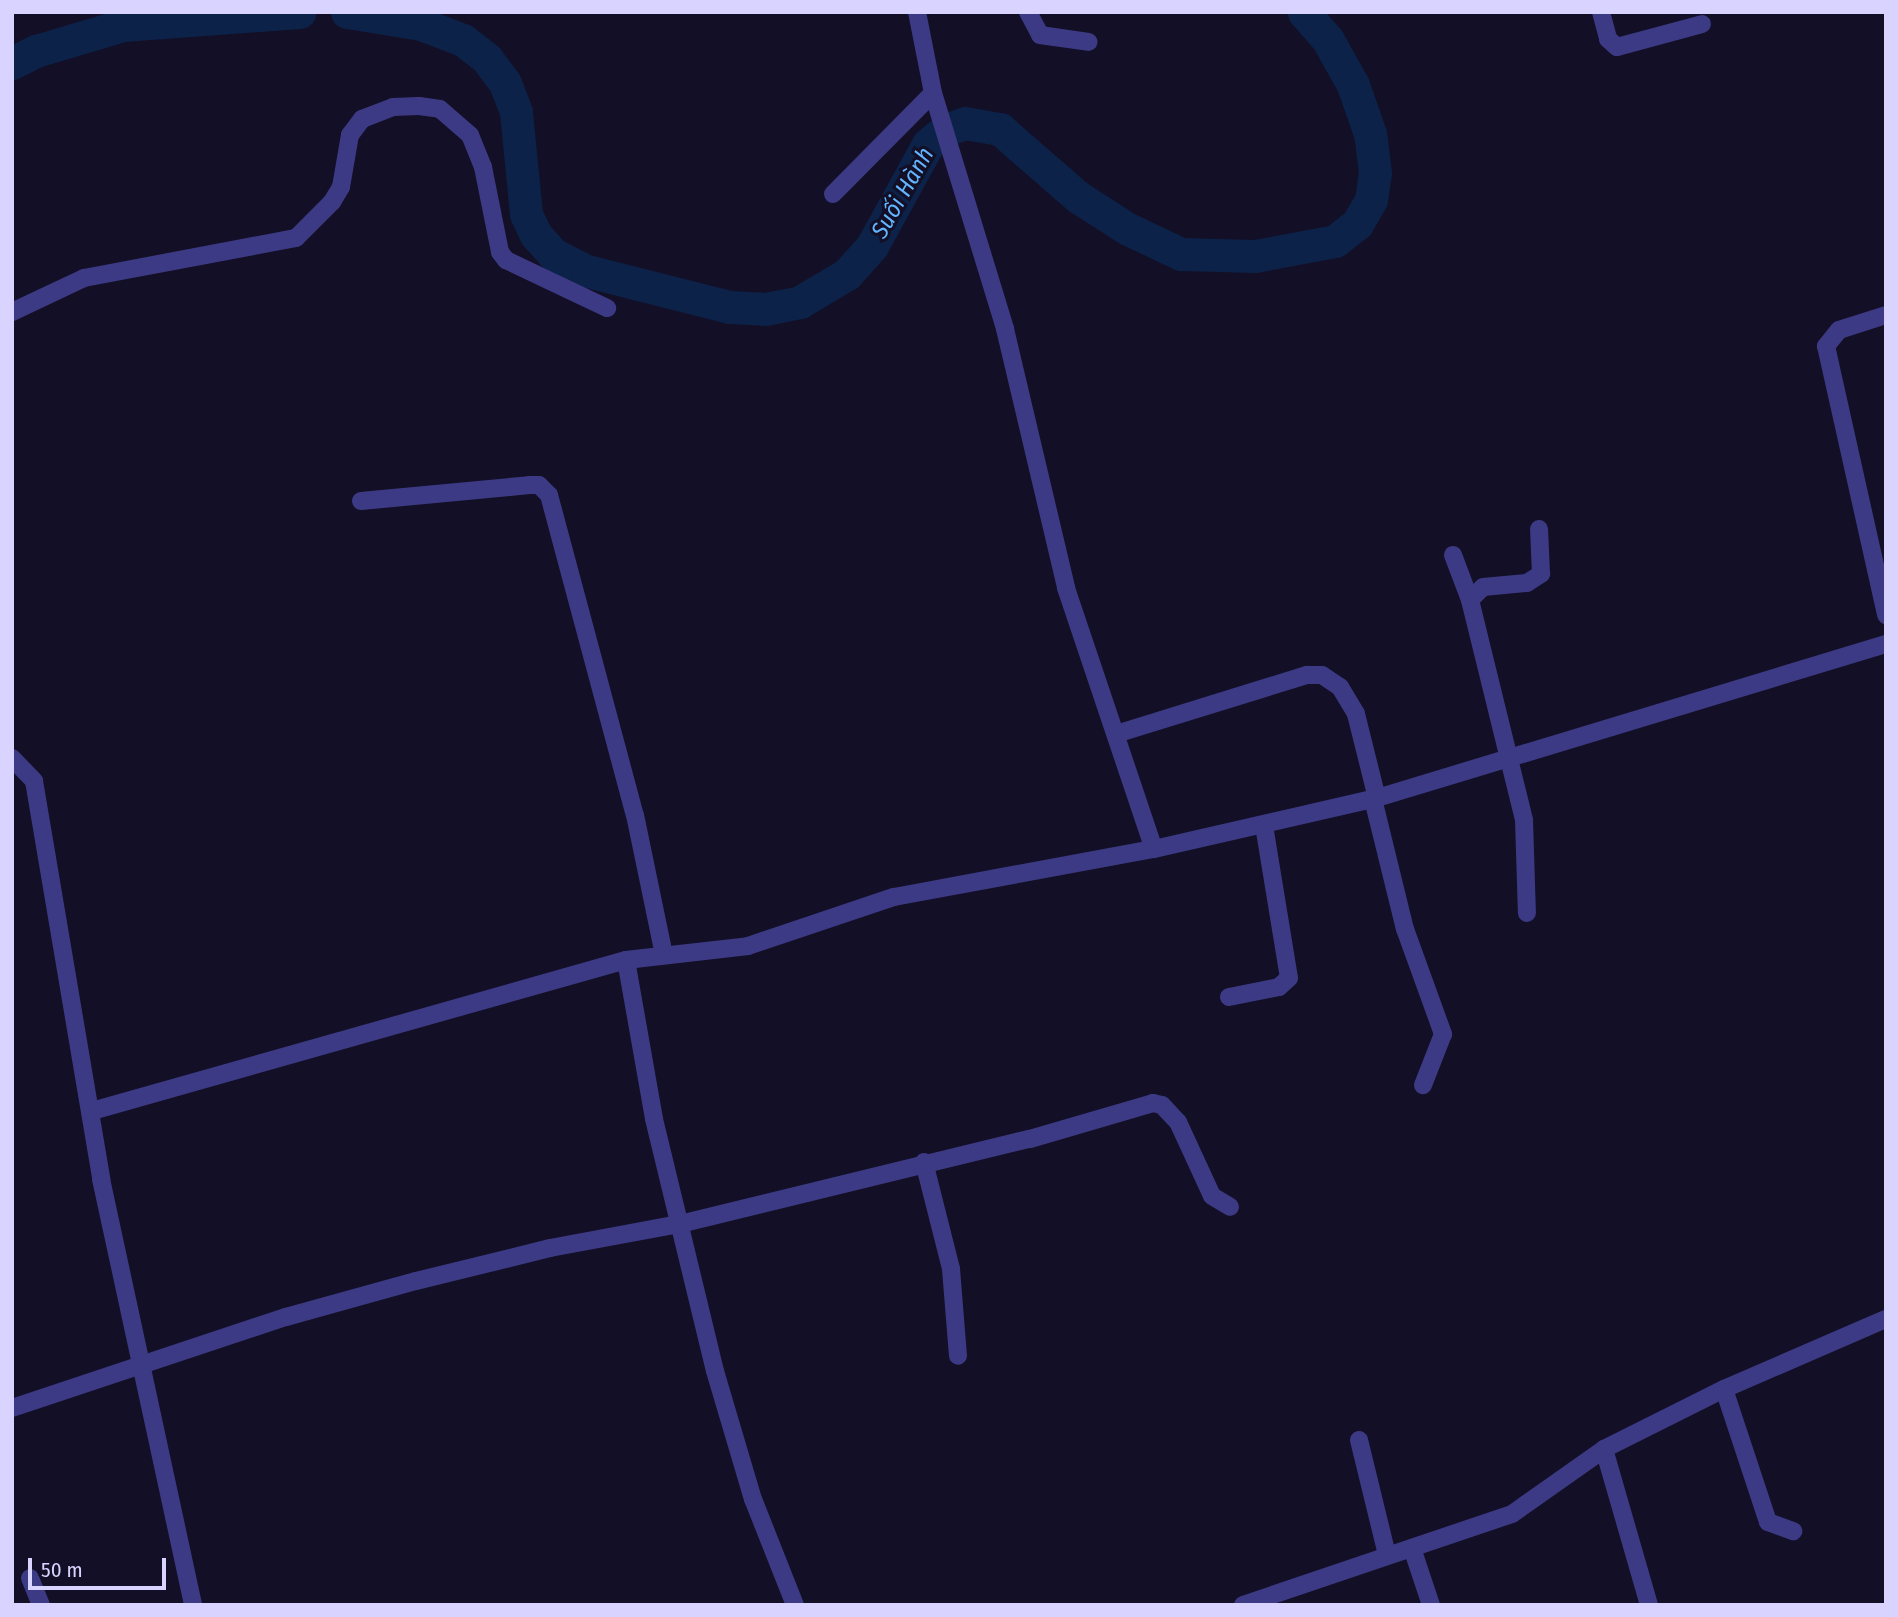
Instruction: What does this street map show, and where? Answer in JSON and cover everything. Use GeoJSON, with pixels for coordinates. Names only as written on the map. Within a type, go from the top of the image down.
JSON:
{"type":"FeatureCollection","features":[{"type":"Feature","properties":{"kind":"street"},"geometry":{"type":"LineString","coordinates":[[917,12],[933,93],[1005,329],[1066,588],[1154,849]]}},
{"type":"Feature","properties":{"kind":"street"},"geometry":{"type":"LineString","coordinates":[[1028,12],[1040,35],[1089,42]]}},
{"type":"Feature","properties":{"kind":"street"},"geometry":{"type":"LineString","coordinates":[[1601,12],[1608,39],[1617,47],[1702,24]]}},
{"type":"Feature","properties":{"kind":"street"},"geometry":{"type":"LineString","coordinates":[[833,194],[933,93]]}},
{"type":"Feature","properties":{"kind":"street"},"geometry":{"type":"LineString","coordinates":[[12,312],[84,278],[296,237],[332,202],[341,187],[350,135],[362,119],[393,107],[419,106],[440,109],[470,135],[483,167],[500,252],[506,260],[607,308]]}},
{"type":"Feature","properties":{"kind":"street"},"geometry":{"type":"LineString","coordinates":[[1886,315],[1839,330],[1826,346],[1886,615]]}},
{"type":"Feature","properties":{"kind":"street"},"geometry":{"type":"LineString","coordinates":[[361,501],[529,485],[539,485],[549,495],[635,815],[664,955]]}},
{"type":"Feature","properties":{"kind":"street"},"geometry":{"type":"LineString","coordinates":[[1470,600],[1483,587],[1527,583],[1541,574],[1539,529]]}},
{"type":"Feature","properties":{"kind":"street"},"geometry":{"type":"LineString","coordinates":[[1453,555],[1470,600],[1526,838],[1523,886],[1527,913]]}},
{"type":"Feature","properties":{"kind":"street"},"geometry":{"type":"LineString","coordinates":[[92,1111],[626,960],[748,946],[894,897],[1264,827],[1509,759],[1886,645]]}},
{"type":"Feature","properties":{"kind":"street"},"geometry":{"type":"LineString","coordinates":[[1116,734],[1307,674],[1322,676],[1340,687],[1356,714],[1405,929],[1443,1034],[1423,1085]]}},
{"type":"Feature","properties":{"kind":"street"},"geometry":{"type":"LineString","coordinates":[[12,758],[33,781],[112,1233],[144,1366],[193,1605]]}},
{"type":"Feature","properties":{"kind":"street"},"geometry":{"type":"LineString","coordinates":[[1229,998],[1279,987],[1289,978],[1264,827]]}},
{"type":"Feature","properties":{"kind":"street"},"geometry":{"type":"LineString","coordinates":[[626,960],[652,1106],[680,1224],[745,1473],[794,1605]]}},
{"type":"Feature","properties":{"kind":"street"},"geometry":{"type":"LineString","coordinates":[[12,1408],[286,1317],[416,1281],[550,1248],[680,1224],[1073,1128],[1153,1103],[1162,1105],[1178,1122],[1212,1196],[1230,1207]]}},
{"type":"Feature","properties":{"kind":"street"},"geometry":{"type":"LineString","coordinates":[[924,1163],[951,1269],[958,1356]]}},
{"type":"Feature","properties":{"kind":"street"},"geometry":{"type":"LineString","coordinates":[[1243,1605],[1512,1514],[1604,1449],[1724,1389],[1886,1320]]}},
{"type":"Feature","properties":{"kind":"street"},"geometry":{"type":"LineString","coordinates":[[1724,1389],[1768,1521],[1793,1531]]}},
{"type":"Feature","properties":{"kind":"street"},"geometry":{"type":"LineString","coordinates":[[1359,1440],[1387,1555]]}},
{"type":"Feature","properties":{"kind":"street"},"geometry":{"type":"LineString","coordinates":[[1604,1449],[1649,1605]]}},
{"type":"Feature","properties":{"kind":"street"},"geometry":{"type":"LineString","coordinates":[[1412,1548],[1430,1605]]}},
{"type":"Feature","properties":{"kind":"street"},"geometry":{"type":"LineString","coordinates":[[30,1577],[41,1605]]}},
{"type":"Feature","properties":{"kind":"waterway","name":"Suối Hành"},"geometry":{"type":"LineString","coordinates":[[12,63],[36,51],[123,25],[300,12]]}},
{"type":"Feature","properties":{"kind":"waterway","name":"Suối Hành"},"geometry":{"type":"LineString","coordinates":[[347,12],[421,24],[463,40],[487,59],[505,83],[516,112],[526,214],[536,235],[553,254],[587,271],[729,307],[765,309],[800,302],[847,274],[872,246],[928,144],[945,130],[965,123],[1000,129],[1078,197],[1128,229],[1181,254],[1255,256],[1335,241],[1357,224],[1371,200],[1375,173],[1370,134],[1353,85],[1328,40],[1304,12]]}}]}
